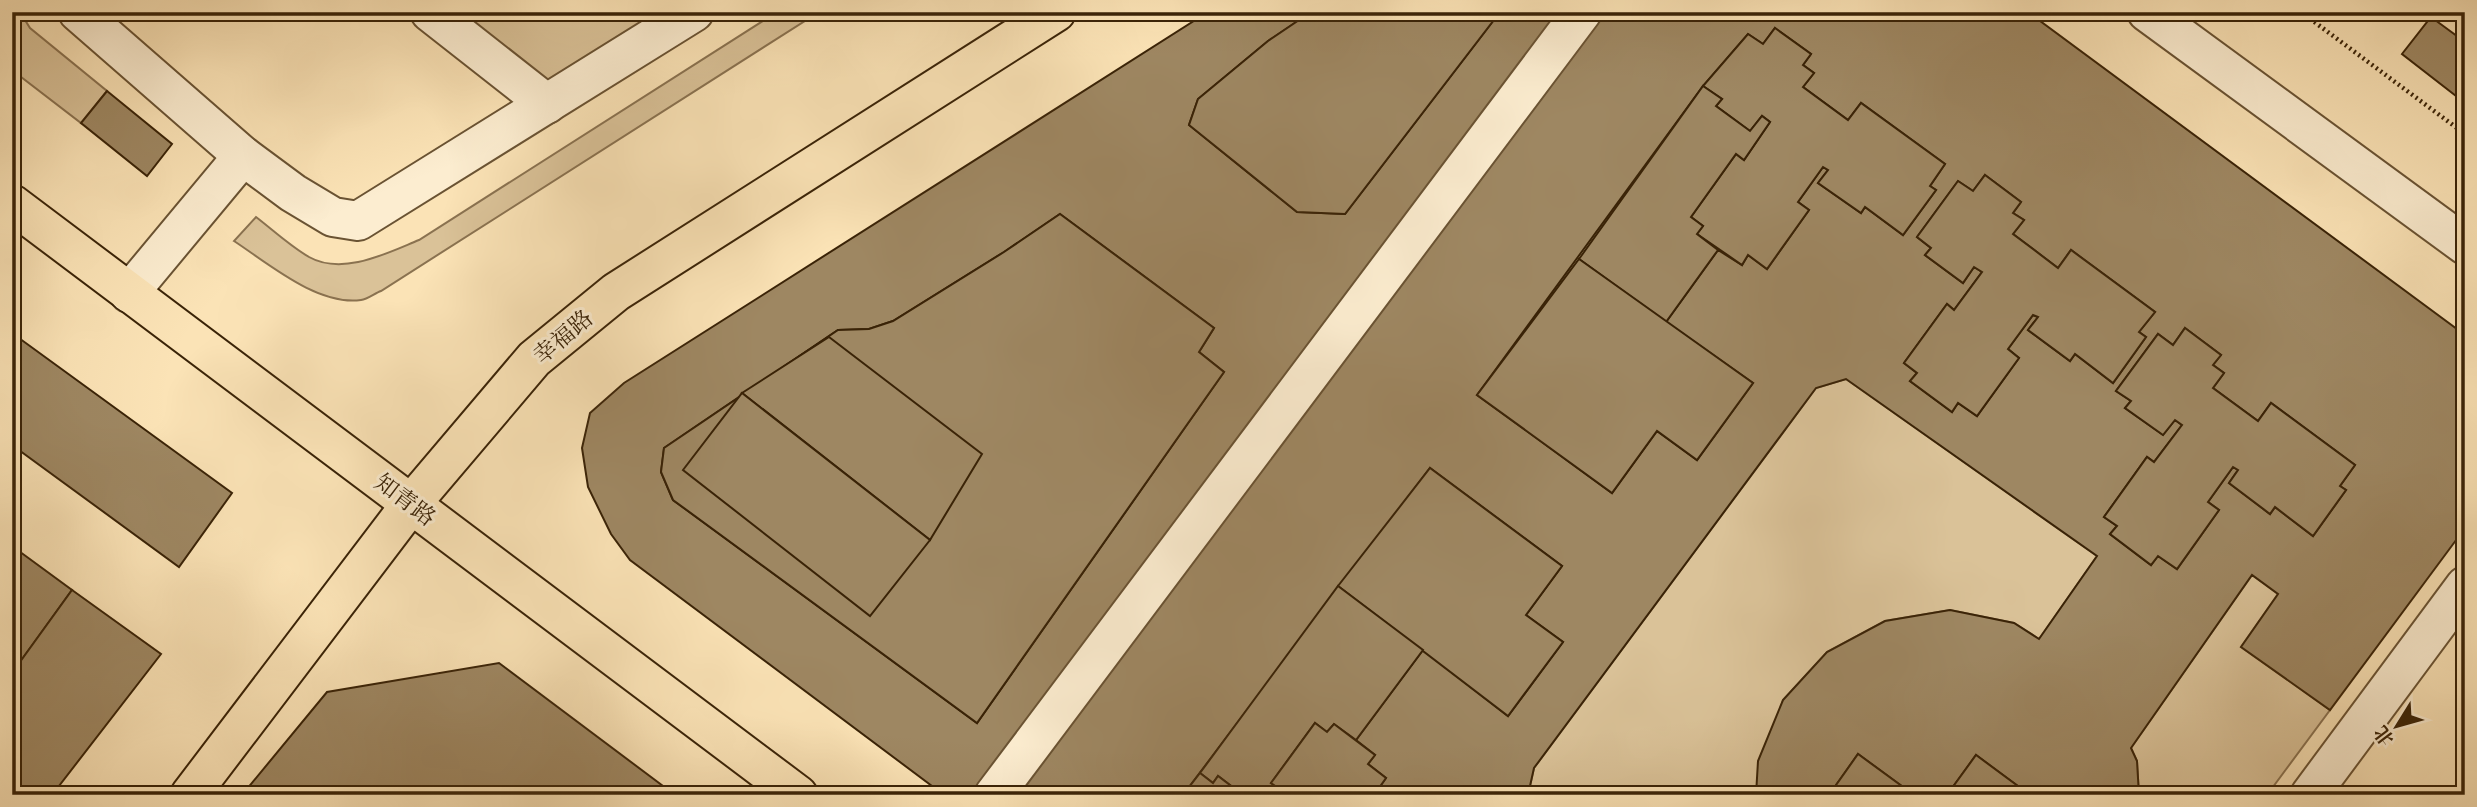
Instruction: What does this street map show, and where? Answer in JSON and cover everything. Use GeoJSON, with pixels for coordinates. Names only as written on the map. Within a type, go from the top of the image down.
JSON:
{"type":"FeatureCollection","features":[{"type":"Feature","properties":{"kind":"main road","name":"幸福路"},"geometry":{"type":"LineString","coordinates":[[190,795],[411,504],[534,359],[616,292],[1056,12]]}},
{"type":"Feature","properties":{"kind":"main road","name":"知青路"},"geometry":{"type":"LineString","coordinates":[[12,204],[798,795]]}},
{"type":"Feature","properties":{"kind":"street"},"geometry":{"type":"LineString","coordinates":[[78,12],[243,156],[293,193],[333,217],[358,221],[694,12]]}},
{"type":"Feature","properties":{"kind":"street"},"geometry":{"type":"LineString","coordinates":[[430,12],[547,104]]}},
{"type":"Feature","properties":{"kind":"street"},"geometry":{"type":"LineString","coordinates":[[994,795],[1582,12]]}},
{"type":"Feature","properties":{"kind":"street"},"geometry":{"type":"LineString","coordinates":[[2147,12],[2465,245]]}},
{"type":"Feature","properties":{"kind":"street"},"geometry":{"type":"LineString","coordinates":[[129,293],[243,156]]}},
{"type":"Feature","properties":{"kind":"street"},"geometry":{"type":"LineString","coordinates":[[2311,795],[2465,586]]}},
{"type":"Feature","properties":{"kind":"path"},"geometry":{"type":"LineString","coordinates":[[2301,12],[2465,134]]}},
{"type":"Feature","properties":{"kind":"path"},"geometry":{"type":"LineString","coordinates":[[2444,12],[2465,28]]}},
{"type":"Feature","properties":{"kind":"shaded area"},"geometry":{"type":"Polygon","coordinates":[[[12,12],[20,12],[30,28],[107,91],[81,123],[12,70],[12,12]]]}},
{"type":"Feature","properties":{"kind":"shaded area"},"geometry":{"type":"Polygon","coordinates":[[[446,12],[668,12],[545,91],[446,12]]]}},
{"type":"Feature","properties":{"kind":"shaded area"},"geometry":{"type":"Polygon","coordinates":[[[777,12],[819,12],[366,298],[345,300],[311,290],[234,241],[256,217],[302,253],[322,262],[336,264],[379,256],[419,240],[777,12]]]}},
{"type":"Feature","properties":{"kind":"shaded area"},"geometry":{"type":"Polygon","coordinates":[[[1846,379],[2097,556],[2039,639],[2014,623],[1950,610],[1885,621],[1827,652],[1783,700],[1756,795],[1528,795],[1534,768],[1816,388],[1846,379]]]}},
{"type":"Feature","properties":{"kind":"shaded area"},"geometry":{"type":"Polygon","coordinates":[[[2252,575],[2278,594],[2241,647],[2330,710],[2267,795],[2139,795],[2137,761],[2131,748],[2252,575]]]}},
{"type":"Feature","properties":{"kind":"building"},"geometry":{"type":"Polygon","coordinates":[[[1208,12],[1311,12],[1268,41],[1198,99],[1189,125],[1297,212],[1345,214],[1500,12],[2028,12],[2465,335],[2465,528],[2330,710],[2241,647],[2278,594],[2252,575],[2131,748],[2137,761],[2139,795],[2030,795],[1976,755],[1947,795],[1914,795],[1858,754],[1829,795],[1756,795],[1758,761],[1783,700],[1827,652],[1885,621],[1950,610],[2014,623],[2039,639],[2097,556],[1846,379],[1816,388],[1534,768],[1528,795],[1374,795],[1386,778],[1368,764],[1375,755],[1356,740],[1423,650],[1508,716],[1563,642],[1526,615],[1562,566],[1430,468],[1183,795],[944,795],[630,560],[611,534],[588,487],[582,448],[590,413],[624,383],[1208,12]],[[1775,28],[1763,44],[1748,34],[1703,86],[1477,395],[1612,493],[1657,431],[1697,460],[1753,383],[1666,322],[1718,250],[1742,265],[1748,255],[1767,269],[1809,210],[1798,202],[1823,167],[1828,170],[1818,183],[1861,213],[1865,207],[1903,235],[1936,190],[1930,186],[1945,164],[1861,103],[1848,120],[1803,87],[1814,73],[1803,65],[1811,54],[1775,28]],[[1985,175],[1973,191],[1958,181],[1917,237],[1931,248],[1925,255],[1963,283],[1974,267],[1982,272],[1954,310],[1947,304],[1904,363],[1917,373],[1910,381],[1952,412],[1958,403],[1977,416],[2019,358],[2008,349],[2033,315],[2038,317],[2028,330],[2070,361],[2075,354],[2113,383],[2146,337],[2139,332],[2155,312],[2071,250],[2058,268],[2013,234],[2024,220],[2013,213],[2021,202],[1985,175]],[[1060,214],[893,321],[869,329],[838,330],[664,448],[661,472],[673,500],[977,723],[1224,372],[1199,352],[1214,328],[1060,214]],[[2185,328],[2173,345],[2158,334],[2116,391],[2131,401],[2125,408],[2163,435],[2175,420],[2182,425],[2154,462],[2147,457],[2104,517],[2117,526],[2110,534],[2151,565],[2158,556],[2177,569],[2219,510],[2208,502],[2233,467],[2238,470],[2229,483],[2270,514],[2275,507],[2313,536],[2346,490],[2340,486],[2355,465],[2271,403],[2258,421],[2213,388],[2224,373],[2213,365],[2221,355],[2185,328]]]}},
{"type":"Feature","properties":{"kind":"building"},"geometry":{"type":"Polygon","coordinates":[[[1311,12],[1500,12],[1345,214],[1297,212],[1189,125],[1198,99],[1268,41],[1311,12]]]}},
{"type":"Feature","properties":{"kind":"building"},"geometry":{"type":"Polygon","coordinates":[[[2431,17],[2465,42],[2465,103],[2402,54],[2431,17]]]}},
{"type":"Feature","properties":{"kind":"building"},"geometry":{"type":"Polygon","coordinates":[[[1775,28],[1811,54],[1803,65],[1814,73],[1803,87],[1848,120],[1861,103],[1945,164],[1930,186],[1936,190],[1903,235],[1865,207],[1861,213],[1818,183],[1828,170],[1823,167],[1798,202],[1809,210],[1767,269],[1748,255],[1742,265],[1697,234],[1703,226],[1691,217],[1736,154],[1744,160],[1770,122],[1762,116],[1750,131],[1716,106],[1722,99],[1703,86],[1748,34],[1763,44],[1775,28]]]}},
{"type":"Feature","properties":{"kind":"building"},"geometry":{"type":"Polygon","coordinates":[[[1703,86],[1722,99],[1716,106],[1750,131],[1762,116],[1770,122],[1744,160],[1736,154],[1691,217],[1703,226],[1697,234],[1718,250],[1666,322],[1579,259],[1703,86]]]}},
{"type":"Feature","properties":{"kind":"building"},"geometry":{"type":"Polygon","coordinates":[[[107,91],[172,144],[147,176],[81,123],[107,91]]]}},
{"type":"Feature","properties":{"kind":"building"},"geometry":{"type":"Polygon","coordinates":[[[1985,175],[2021,202],[2013,213],[2024,220],[2013,234],[2058,268],[2071,250],[2155,312],[2139,332],[2146,337],[2113,383],[2075,354],[2070,361],[2028,330],[2038,317],[2033,315],[2008,349],[2019,358],[1977,416],[1958,403],[1952,412],[1910,381],[1917,373],[1904,363],[1947,304],[1954,310],[1982,272],[1974,267],[1963,283],[1925,255],[1931,248],[1917,237],[1958,181],[1973,191],[1985,175]]]}},
{"type":"Feature","properties":{"kind":"building"},"geometry":{"type":"Polygon","coordinates":[[[1060,214],[1214,328],[1199,352],[1224,372],[977,723],[673,500],[661,472],[664,448],[838,330],[869,329],[893,321],[1060,214]]]}},
{"type":"Feature","properties":{"kind":"building"},"geometry":{"type":"Polygon","coordinates":[[[1579,259],[1753,383],[1697,460],[1657,431],[1612,493],[1477,395],[1579,259]]]}},
{"type":"Feature","properties":{"kind":"building"},"geometry":{"type":"Polygon","coordinates":[[[2185,328],[2221,355],[2213,365],[2224,373],[2213,388],[2258,421],[2271,403],[2355,465],[2340,486],[2346,490],[2313,536],[2275,507],[2270,514],[2229,483],[2238,470],[2233,467],[2208,502],[2219,510],[2177,569],[2158,556],[2151,565],[2110,534],[2117,526],[2104,517],[2147,457],[2154,462],[2182,425],[2175,420],[2163,435],[2125,408],[2131,401],[2116,391],[2158,334],[2173,345],[2185,328]]]}},
{"type":"Feature","properties":{"kind":"building"},"geometry":{"type":"Polygon","coordinates":[[[12,333],[232,493],[179,567],[12,445],[12,333]]]}},
{"type":"Feature","properties":{"kind":"building"},"geometry":{"type":"Polygon","coordinates":[[[829,337],[982,454],[930,540],[742,393],[829,337]]]}},
{"type":"Feature","properties":{"kind":"building"},"geometry":{"type":"Polygon","coordinates":[[[742,393],[930,540],[870,616],[683,470],[742,393]]]}},
{"type":"Feature","properties":{"kind":"building"},"geometry":{"type":"Polygon","coordinates":[[[1430,468],[1562,566],[1526,615],[1563,642],[1508,716],[1338,586],[1430,468]]]}},
{"type":"Feature","properties":{"kind":"building"},"geometry":{"type":"Polygon","coordinates":[[[12,546],[72,590],[12,673],[12,546]]]}},
{"type":"Feature","properties":{"kind":"building"},"geometry":{"type":"Polygon","coordinates":[[[1338,586],[1423,650],[1356,740],[1334,724],[1327,732],[1315,723],[1271,783],[1278,788],[1273,795],[1243,795],[1218,776],[1213,783],[1200,773],[1338,586]]]}},
{"type":"Feature","properties":{"kind":"building"},"geometry":{"type":"Polygon","coordinates":[[[72,590],[161,654],[52,795],[12,795],[12,673],[72,590]]]}},
{"type":"Feature","properties":{"kind":"building"},"geometry":{"type":"Polygon","coordinates":[[[499,663],[675,795],[504,795],[498,790],[481,795],[242,795],[327,692],[499,663]]]}},
{"type":"Feature","properties":{"kind":"building"},"geometry":{"type":"Polygon","coordinates":[[[1315,723],[1327,732],[1334,724],[1375,755],[1368,764],[1386,778],[1374,795],[1273,795],[1278,788],[1271,783],[1315,723]]]}},
{"type":"Feature","properties":{"kind":"building"},"geometry":{"type":"Polygon","coordinates":[[[1858,754],[1914,795],[1829,795],[1858,754]]]}},
{"type":"Feature","properties":{"kind":"building"},"geometry":{"type":"Polygon","coordinates":[[[1976,755],[2030,795],[1947,795],[1976,755]]]}},
{"type":"Feature","properties":{"kind":"building"},"geometry":{"type":"Polygon","coordinates":[[[1200,773],[1213,783],[1218,776],[1243,795],[1183,795],[1200,773]]]}}]}
